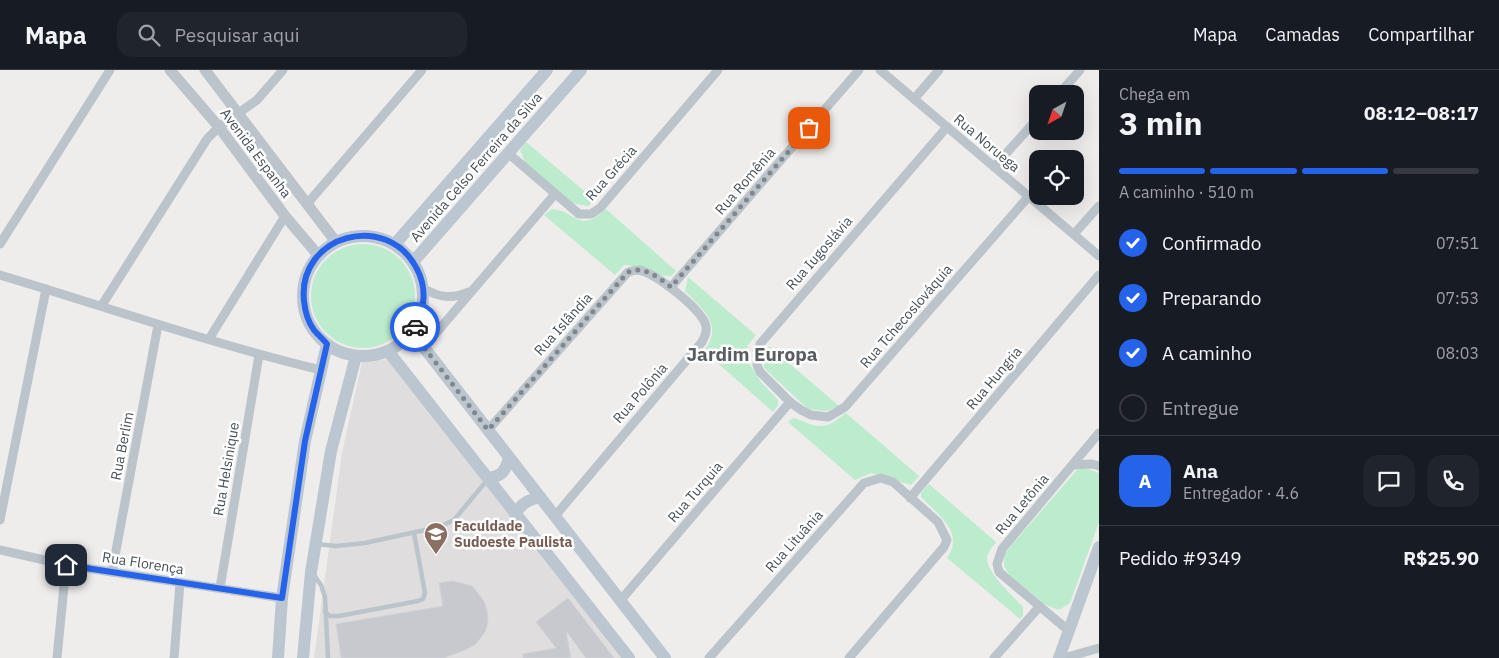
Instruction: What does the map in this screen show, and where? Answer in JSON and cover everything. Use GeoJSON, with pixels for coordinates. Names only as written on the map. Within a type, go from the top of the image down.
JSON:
{"type":"FeatureCollection","features":[{"type":"Feature","properties":{"kind":"main road","name":"Avenida Celso Ferreira da Silva"},"geometry":{"type":"LineString","coordinates":[[395,244],[547,70]]}},
{"type":"Feature","properties":{"kind":"main road","name":"Avenida Celso Ferreira da Silva"},"geometry":{"type":"LineString","coordinates":[[413,262],[581,70]]}},
{"type":"Feature","properties":{"kind":"main road"},"geometry":{"type":"LineString","coordinates":[[365,235],[381,238],[395,244],[413,262],[420,274],[423,288],[423,304],[419,319],[412,332],[401,343],[388,351],[374,355],[356,356],[342,352],[327,344],[313,329],[305,311],[303,291],[308,272],[318,255],[336,242],[350,237],[365,235]]}},
{"type":"Feature","properties":{"kind":"main road"},"geometry":{"type":"LineString","coordinates":[[412,332],[664,658]]}},
{"type":"Feature","properties":{"kind":"main road"},"geometry":{"type":"LineString","coordinates":[[278,658],[282,598],[305,441],[327,344]]}},
{"type":"Feature","properties":{"kind":"main road"},"geometry":{"type":"LineString","coordinates":[[388,351],[628,658]]}},
{"type":"Feature","properties":{"kind":"main road"},"geometry":{"type":"LineString","coordinates":[[302,658],[310,572],[331,451],[356,356]]}},
{"type":"Feature","properties":{"kind":"main road"},"geometry":{"type":"LineString","coordinates":[[489,478],[499,476],[506,470],[509,459]]}},
{"type":"Feature","properties":{"kind":"main road"},"geometry":{"type":"LineString","coordinates":[[516,514],[521,505],[528,500],[540,497]]}},
{"type":"Feature","properties":{"kind":"main road"},"geometry":{"type":"LineString","coordinates":[[1059,658],[1098,550]]}},
{"type":"Feature","properties":{"kind":"main road"},"geometry":{"type":"LineString","coordinates":[[288,563],[299,573],[310,572]]}},
{"type":"Feature","properties":{"kind":"street"},"geometry":{"type":"LineString","coordinates":[[0,244],[110,70]]}},
{"type":"Feature","properties":{"kind":"street","name":"Avenida Espanha"},"geometry":{"type":"LineString","coordinates":[[170,70],[219,127],[285,216],[318,255]]}},
{"type":"Feature","properties":{"kind":"street","name":"Avenida Espanha"},"geometry":{"type":"LineString","coordinates":[[205,70],[336,242]]}},
{"type":"Feature","properties":{"kind":"street"},"geometry":{"type":"LineString","coordinates":[[102,306],[207,139],[219,127],[257,100],[283,70]]}},
{"type":"Feature","properties":{"kind":"street"},"geometry":{"type":"LineString","coordinates":[[307,204],[422,70]]}},
{"type":"Feature","properties":{"kind":"street","name":"Rua Grécia"},"geometry":{"type":"LineString","coordinates":[[509,154],[579,214],[591,214],[596,211],[718,70]]}},
{"type":"Feature","properties":{"kind":"street","name":"Rua Romênia"},"geometry":{"type":"LineString","coordinates":[[671,287],[859,70]]}},
{"type":"Feature","properties":{"kind":"street","name":"Rua Noruega"},"geometry":{"type":"LineString","coordinates":[[880,70],[1099,256]]}},
{"type":"Feature","properties":{"kind":"street"},"geometry":{"type":"LineString","coordinates":[[914,99],[939,70]]}},
{"type":"Feature","properties":{"kind":"street"},"geometry":{"type":"LineString","coordinates":[[1067,85],[1080,70]]}},
{"type":"Feature","properties":{"kind":"street","name":"Rua Iugoslávia"},"geometry":{"type":"LineString","coordinates":[[790,402],[760,372],[757,365],[760,344],[947,127]]}},
{"type":"Feature","properties":{"kind":"street"},"geometry":{"type":"LineString","coordinates":[[994,167],[1029,128]]}},
{"type":"Feature","properties":{"kind":"street"},"geometry":{"type":"LineString","coordinates":[[424,346],[555,194]]}},
{"type":"Feature","properties":{"kind":"street","name":"Rua Tchecoslováquia"},"geometry":{"type":"LineString","coordinates":[[790,402],[811,415],[828,417],[845,407],[1028,196]]}},
{"type":"Feature","properties":{"kind":"street"},"geometry":{"type":"LineString","coordinates":[[1074,234],[1099,206]]}},
{"type":"Feature","properties":{"kind":"street"},"geometry":{"type":"LineString","coordinates":[[210,338],[285,216]]}},
{"type":"Feature","properties":{"kind":"street","name":"Rua Islândia"},"geometry":{"type":"LineString","coordinates":[[488,430],[628,272],[637,270],[644,272],[671,287]]}},
{"type":"Feature","properties":{"kind":"street"},"geometry":{"type":"LineString","coordinates":[[0,275],[158,325],[210,338],[259,355],[321,370]]}},
{"type":"Feature","properties":{"kind":"street","name":"Rua Hungria"},"geometry":{"type":"LineString","coordinates":[[910,498],[1099,275]]}},
{"type":"Feature","properties":{"kind":"street","name":"Rua Polônia"},"geometry":{"type":"LineString","coordinates":[[555,516],[702,342],[706,333],[706,324],[671,287]]}},
{"type":"Feature","properties":{"kind":"street"},"geometry":{"type":"LineString","coordinates":[[423,288],[433,294],[444,297],[460,296],[472,291]]}},
{"type":"Feature","properties":{"kind":"street"},"geometry":{"type":"LineString","coordinates":[[0,520],[46,289]]}},
{"type":"Feature","properties":{"kind":"street","name":"Rua Berlim"},"geometry":{"type":"LineString","coordinates":[[112,572],[158,325]]}},
{"type":"Feature","properties":{"kind":"street","name":"Rua Helsinique"},"geometry":{"type":"LineString","coordinates":[[220,588],[259,355]]}},
{"type":"Feature","properties":{"kind":"street","name":"Rua Turquia"},"geometry":{"type":"LineString","coordinates":[[620,601],[790,402]]}},
{"type":"Feature","properties":{"kind":"street","name":"Rua Letônia"},"geometry":{"type":"LineString","coordinates":[[1069,631],[999,572],[997,564],[1002,549],[1099,433]]}},
{"type":"Feature","properties":{"kind":"street"},"geometry":{"type":"LineString","coordinates":[[1073,465],[1092,464],[1099,466]]}},
{"type":"Feature","properties":{"kind":"street","name":"Rua Lituânia"},"geometry":{"type":"LineString","coordinates":[[709,658],[864,483],[881,478],[893,482],[910,498]]}},
{"type":"Feature","properties":{"kind":"street"},"geometry":{"type":"LineString","coordinates":[[849,658],[941,551],[947,540],[938,522],[910,498]]}},
{"type":"Feature","properties":{"kind":"street","name":"Rua Florença"},"geometry":{"type":"LineString","coordinates":[[0,550],[66,565],[282,598]]}},
{"type":"Feature","properties":{"kind":"street"},"geometry":{"type":"LineString","coordinates":[[57,658],[66,565]]}},
{"type":"Feature","properties":{"kind":"street"},"geometry":{"type":"LineString","coordinates":[[174,658],[180,583]]}},
{"type":"Feature","properties":{"kind":"street"},"geometry":{"type":"LineString","coordinates":[[994,658],[1040,606]]}},
{"type":"Feature","properties":{"kind":"street"},"geometry":{"type":"LineString","coordinates":[[1064,658],[1099,648]]}},
{"type":"Feature","properties":{"kind":"lane"},"geometry":{"type":"LineString","coordinates":[[315,544],[336,546],[439,527],[454,520],[489,478]]}},
{"type":"Feature","properties":{"kind":"lane"},"geometry":{"type":"LineString","coordinates":[[325,612],[330,616],[339,616],[423,599],[425,593],[414,533]]}},
{"type":"Feature","properties":{"kind":"lane"},"geometry":{"type":"LineString","coordinates":[[310,572],[323,590],[328,658]]}},
{"type":"Feature","properties":{"kind":"shaded area","name":"Faculdade Sudoeste Paulista"},"geometry":{"type":"Polygon","coordinates":[[[389,359],[625,658],[314,658],[342,453],[362,362],[389,359]]]}},
{"type":"Feature","properties":{"kind":"green space"},"geometry":{"type":"Polygon","coordinates":[[[526,142],[595,200],[588,206],[571,203],[526,164],[520,150],[526,142]]]}},
{"type":"Feature","properties":{"kind":"green space"},"geometry":{"type":"Polygon","coordinates":[[[552,209],[584,221],[590,220],[606,209],[676,271],[671,276],[665,276],[624,265],[615,275],[544,215],[552,209]]]}},
{"type":"Feature","properties":{"kind":"green space"},"geometry":{"type":"Polygon","coordinates":[[[363,244],[383,248],[392,253],[406,267],[411,276],[415,296],[411,316],[406,325],[392,339],[383,344],[363,348],[343,344],[334,339],[320,325],[315,316],[311,296],[315,276],[320,267],[334,253],[343,248],[363,244]]]}},
{"type":"Feature","properties":{"kind":"green space"},"geometry":{"type":"Polygon","coordinates":[[[688,277],[756,335],[748,345],[745,356],[760,381],[778,400],[778,405],[773,412],[704,351],[710,341],[712,325],[704,311],[685,291],[688,277]]]}},
{"type":"Feature","properties":{"kind":"green space"},"geometry":{"type":"Polygon","coordinates":[[[769,346],[839,406],[826,411],[808,409],[764,368],[764,359],[769,346]]]}},
{"type":"Feature","properties":{"kind":"green space"},"geometry":{"type":"Polygon","coordinates":[[[846,413],[919,476],[911,485],[871,473],[855,480],[788,422],[793,418],[813,425],[823,426],[831,424],[846,413]]]}},
{"type":"Feature","properties":{"kind":"green space"},"geometry":{"type":"Polygon","coordinates":[[[1085,468],[1099,473],[1099,522],[1070,603],[1059,610],[1046,605],[1010,576],[1004,566],[1004,554],[1077,470],[1085,468]]]}},
{"type":"Feature","properties":{"kind":"green space"},"geometry":{"type":"Polygon","coordinates":[[[929,484],[996,542],[988,554],[988,565],[1023,607],[1023,616],[1020,619],[947,558],[952,549],[953,540],[951,532],[941,517],[921,497],[921,493],[929,484]]]}},
{"type":"Feature","properties":{"kind":"building"},"geometry":{"type":"Polygon","coordinates":[[[453,581],[472,586],[484,601],[488,622],[485,632],[476,644],[444,658],[341,658],[336,624],[443,606],[439,583],[453,581]]]}},
{"type":"Feature","properties":{"kind":"building"},"geometry":{"type":"Polygon","coordinates":[[[568,598],[614,658],[586,658],[566,631],[571,658],[523,658],[523,654],[556,648],[536,622],[568,598]]]}},
{"type":"Feature","properties":{"kind":"way so far"},"geometry":{"type":"LineString","coordinates":[[415,327],[412,332],[488,430],[628,272],[637,270],[644,272],[671,287],[809,128]]}},
{"type":"Feature","properties":{"kind":"place","name":"Faculdade Sudoeste Paulista"},"geometry":{"type":"Point","coordinates":[436,555]}},
{"type":"Feature","properties":{"kind":"district","name":"Jardim Europa"},"geometry":{"type":"Point","coordinates":[752,354]}},
{"type":"Feature","properties":{"kind":"route"},"geometry":{"type":"LineString","coordinates":[[66,565],[282,598],[305,441],[322,359],[327,344],[313,329],[305,311],[303,291],[308,272],[318,255],[336,242],[350,237],[365,235],[381,238],[395,244],[405,252],[420,274],[423,288],[423,304],[415,327]]}}]}
